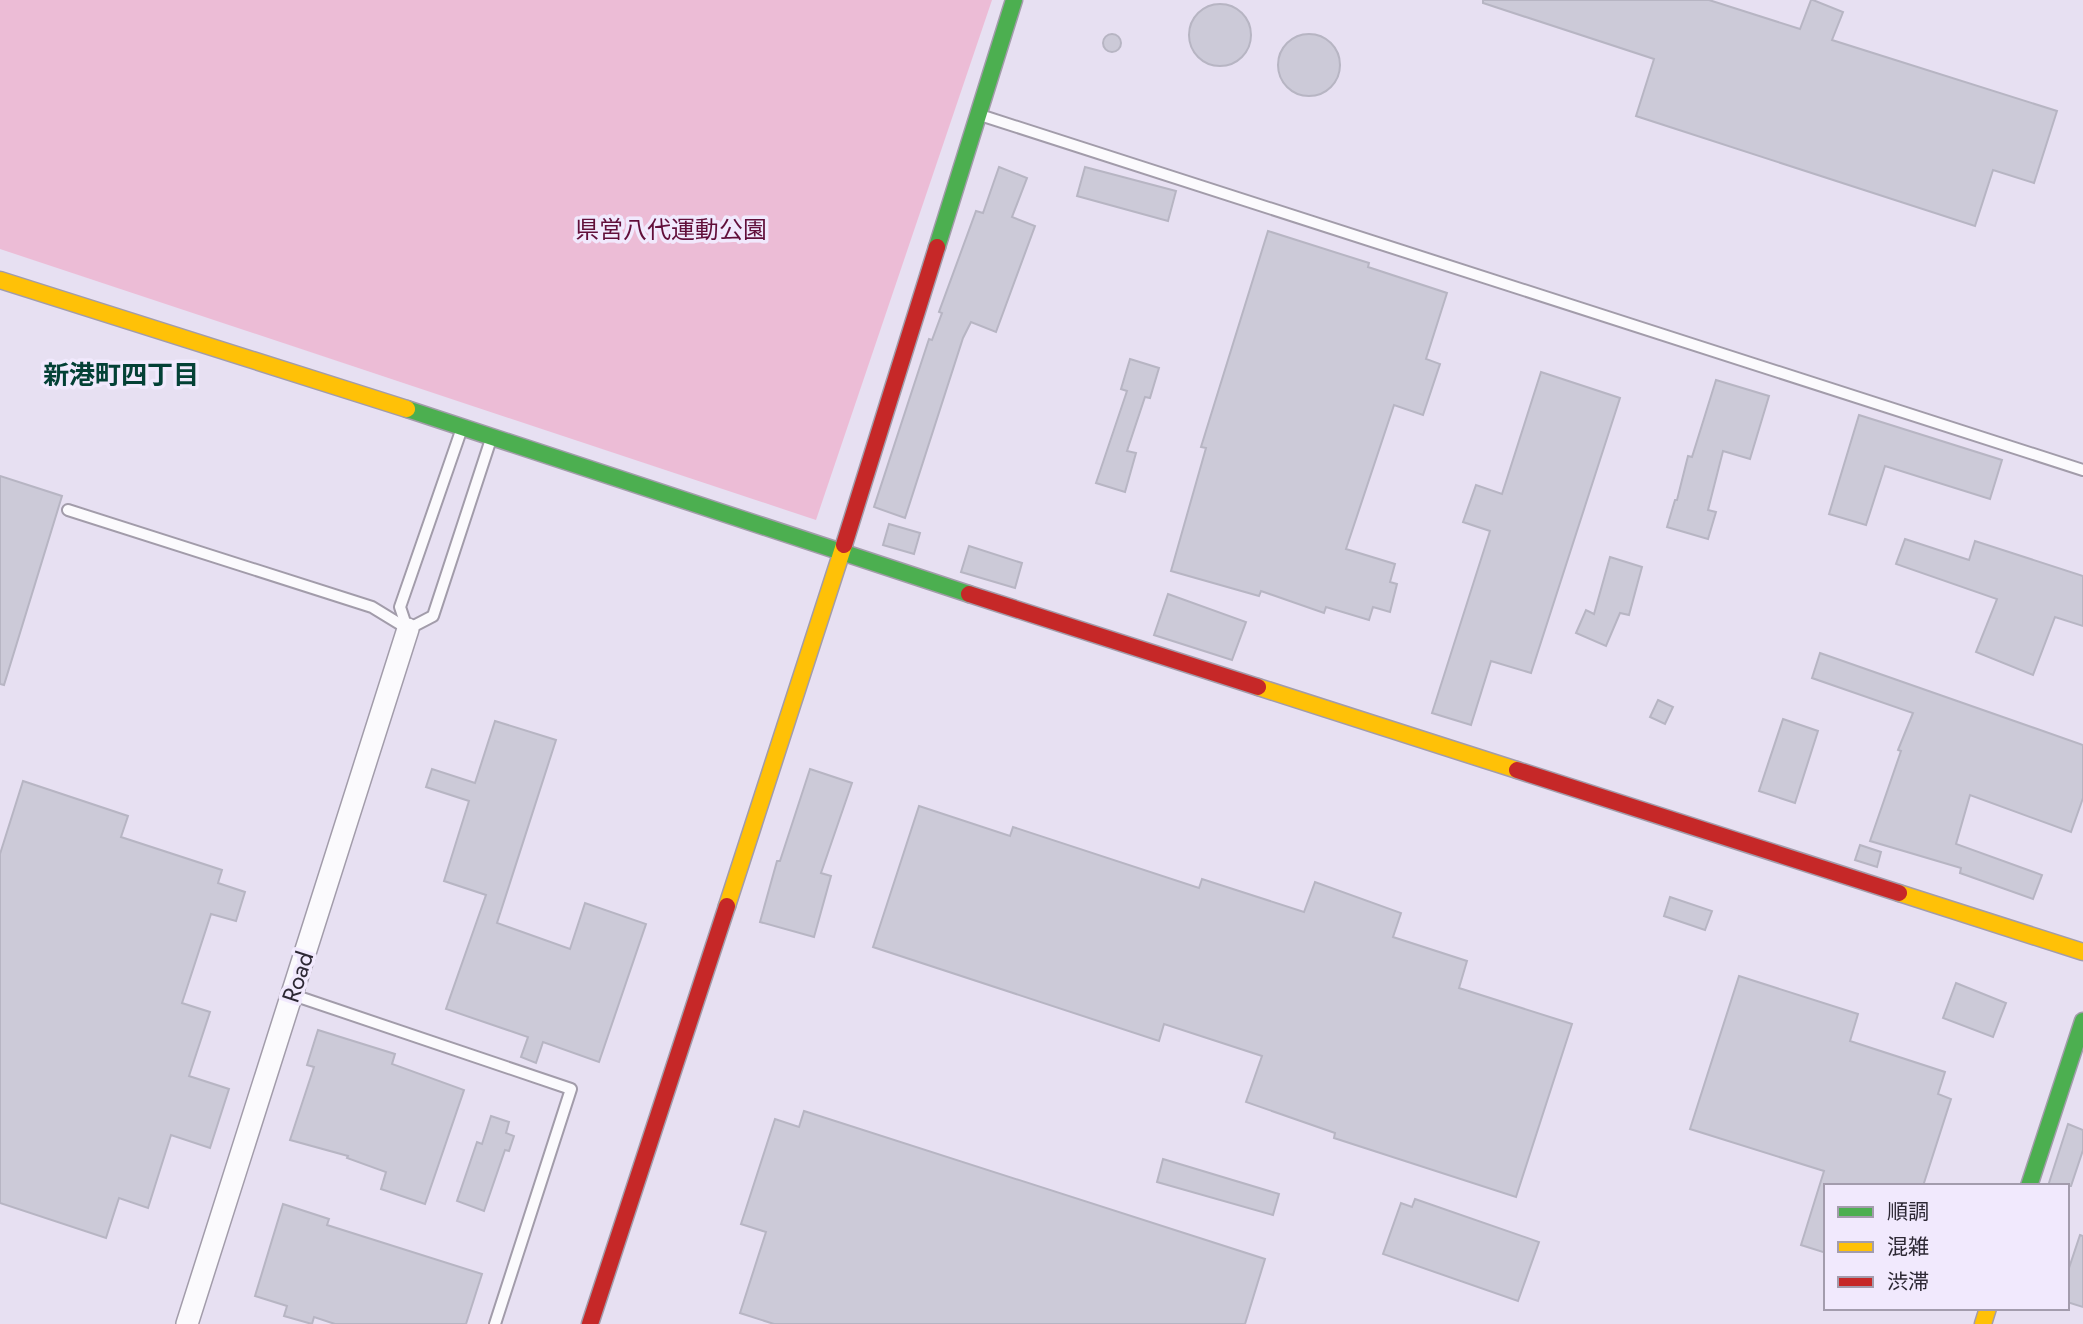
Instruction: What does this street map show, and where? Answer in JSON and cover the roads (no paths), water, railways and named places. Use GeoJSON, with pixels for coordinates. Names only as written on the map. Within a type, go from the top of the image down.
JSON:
{"type":"FeatureCollection","features":[{"type":"Feature","properties":{"kind":"street"},"geometry":{"type":"LineString","coordinates":[[590,1324],[842,553],[1014,0]]}},
{"type":"Feature","properties":{"kind":"street"},"geometry":{"type":"LineString","coordinates":[[0,280],[463,427],[842,553],[2083,952]]}},
{"type":"Feature","properties":{"kind":"street","name":"Road"},"geometry":{"type":"LineString","coordinates":[[190,1323],[408,629]]}},
{"type":"Feature","properties":{"kind":"street"},"geometry":{"type":"LineString","coordinates":[[2030,1184],[2083,1021]]}},
{"type":"Feature","properties":{"kind":"lane"},"geometry":{"type":"LineString","coordinates":[[980,115],[2083,470]]}},
{"type":"Feature","properties":{"kind":"lane"},"geometry":{"type":"LineString","coordinates":[[190,1323],[296,996],[408,629],[400,607],[463,427]]}},
{"type":"Feature","properties":{"kind":"lane"},"geometry":{"type":"LineString","coordinates":[[408,629],[433,616],[492,437]]}},
{"type":"Feature","properties":{"kind":"lane"},"geometry":{"type":"LineString","coordinates":[[68,510],[372,607],[408,629]]}},
{"type":"Feature","properties":{"kind":"lane"},"geometry":{"type":"LineString","coordinates":[[296,996],[571,1089],[495,1324]]}},
{"type":"Feature","properties":{"kind":"district","name":"新港町四丁目"},"geometry":{"type":"Point","coordinates":[121,375]}},
{"type":"Feature","properties":{"kind":"park label","name":"県営八代運動公園"},"geometry":{"type":"Point","coordinates":[671,230]}}]}
